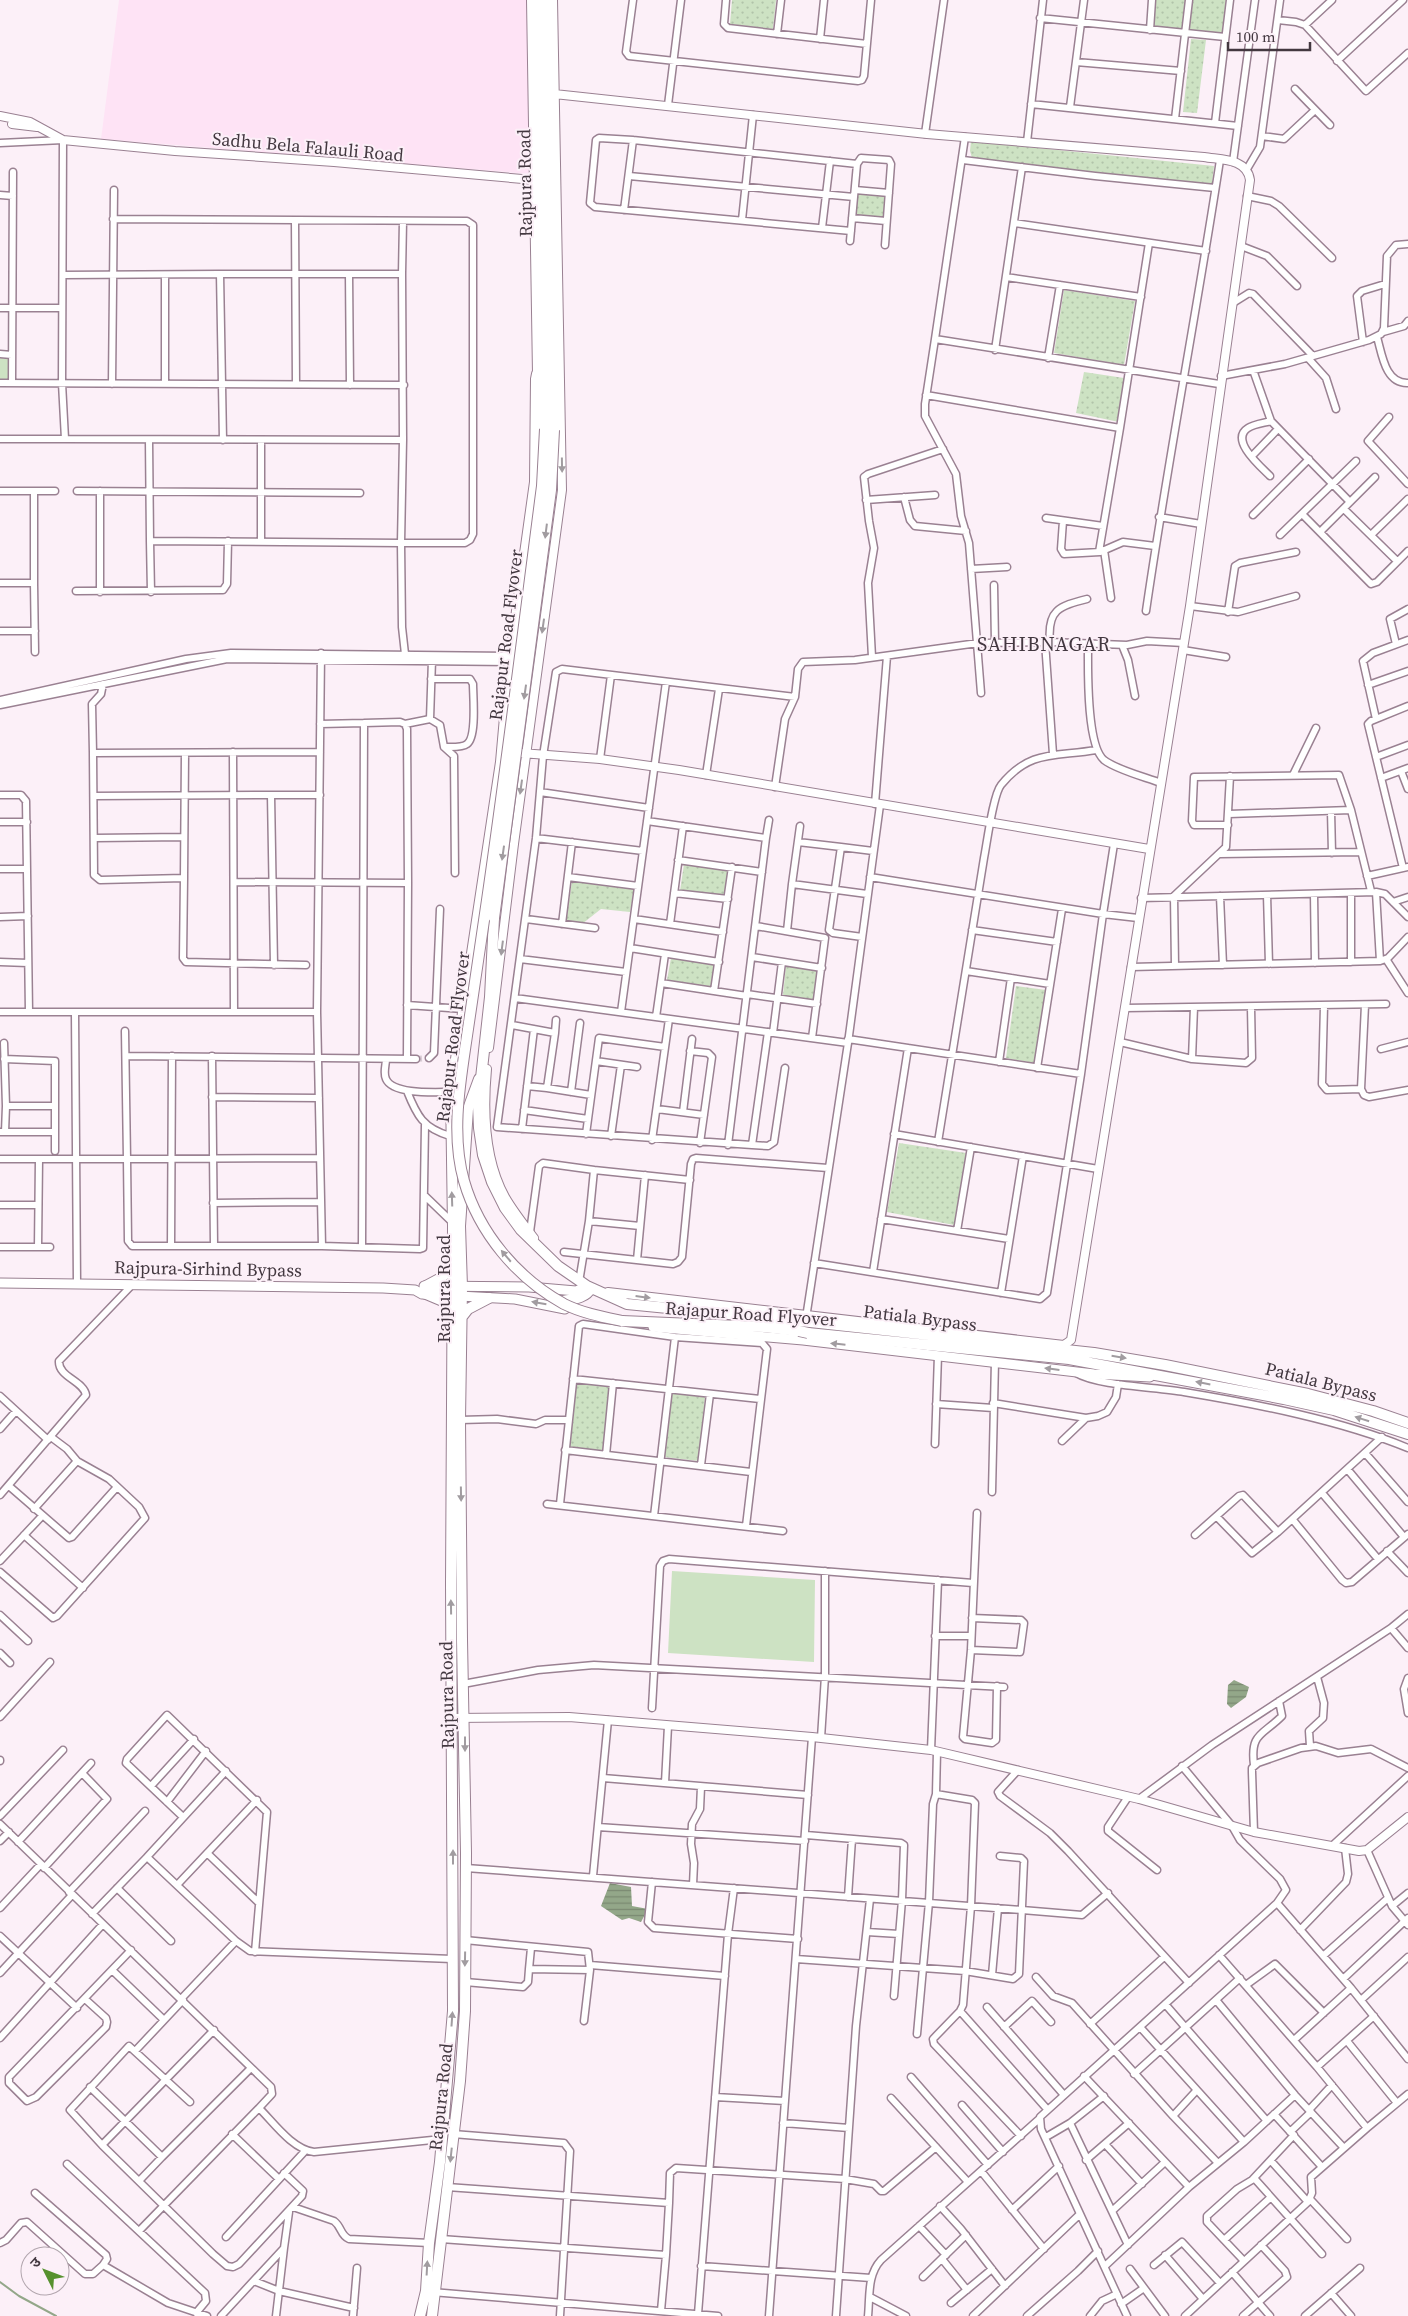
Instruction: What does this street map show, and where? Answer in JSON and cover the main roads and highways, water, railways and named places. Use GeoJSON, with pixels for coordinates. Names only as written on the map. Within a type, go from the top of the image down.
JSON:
{"type":"FeatureCollection","features":[{"type":"Feature","properties":{"kind":"main road","name":"Rajpura Road"},"geometry":{"type":"LineString","coordinates":[[539,0],[548,93]]}},
{"type":"Feature","properties":{"kind":"main road","name":"Rajpura Road"},"geometry":{"type":"LineString","coordinates":[[420,2316],[430,2291],[441,2239],[462,2056],[465,1982],[466,1868],[460,1420],[461,1318],[452,1266],[453,1223],[450,1107],[502,751],[535,482],[540,370],[541,181],[548,93],[547,0]]}},
{"type":"Feature","properties":{"kind":"main road","name":"Rajapur Road Flyover"},"geometry":{"type":"LineString","coordinates":[[494,918],[551,490],[541,181]]}},
{"type":"Feature","properties":{"kind":"main road","name":"Rajapur Road Flyover"},"geometry":{"type":"LineString","coordinates":[[540,370],[550,429],[493,861],[460,1083],[458,1135],[464,1180],[471,1200],[485,1228],[514,1266],[530,1281],[566,1305],[622,1321],[805,1327],[920,1345],[1069,1359],[1170,1376]]}},
{"type":"Feature","properties":{"kind":"main road","name":"Rajpura Road"},"geometry":{"type":"LineString","coordinates":[[478,1104],[490,997],[494,918]]}},
{"type":"Feature","properties":{"kind":"main road","name":"Rajpura Road"},"geometry":{"type":"LineString","coordinates":[[432,2316],[428,2243],[442,2139],[453,2011],[452,1305],[457,1291],[468,1110],[482,1073]]}},
{"type":"Feature","properties":{"kind":"main road","name":"Patiala Bypass"},"geometry":{"type":"LineString","coordinates":[[478,1104],[483,1154],[492,1182],[505,1208],[520,1230],[545,1256],[589,1287],[627,1304],[805,1327],[1077,1351],[1165,1364],[1308,1394],[1373,1411],[1408,1423]]}},
{"type":"Feature","properties":{"kind":"main road"},"geometry":{"type":"LineString","coordinates":[[452,1266],[426,1290],[452,1305]]}},
{"type":"Feature","properties":{"kind":"main road","name":"Rajpura-Sirhind Bypass"},"geometry":{"type":"LineString","coordinates":[[0,1283],[457,1291]]}},
{"type":"Feature","properties":{"kind":"main road"},"geometry":{"type":"LineString","coordinates":[[457,1291],[576,1290],[589,1287]]}},
{"type":"Feature","properties":{"kind":"main road"},"geometry":{"type":"LineString","coordinates":[[559,1307],[563,1301],[585,1295],[589,1287]]}},
{"type":"Feature","properties":{"kind":"main road"},"geometry":{"type":"LineString","coordinates":[[457,1291],[489,1298],[559,1307],[625,1324],[805,1327],[938,1355],[1074,1372],[1137,1377],[1170,1376]]}},
{"type":"Feature","properties":{"kind":"main road"},"geometry":{"type":"LineString","coordinates":[[461,1318],[468,1309],[489,1298]]}},
{"type":"Feature","properties":{"kind":"main road","name":"Patiala Bypass"},"geometry":{"type":"LineString","coordinates":[[1170,1376],[1334,1410],[1408,1434]]}},
{"type":"Feature","properties":{"kind":"waterway"},"geometry":{"type":"LineString","coordinates":[[0,2282],[19,2296],[56,2316]]}},
{"type":"Feature","properties":{"kind":"tunnel"},"geometry":{"type":"LineString","coordinates":[[416,1059],[429,1058]]}},
{"type":"Feature","properties":{"kind":"district","name":"SAHIBNAGAR"},"geometry":{"type":"Point","coordinates":[1044,644]}}]}
